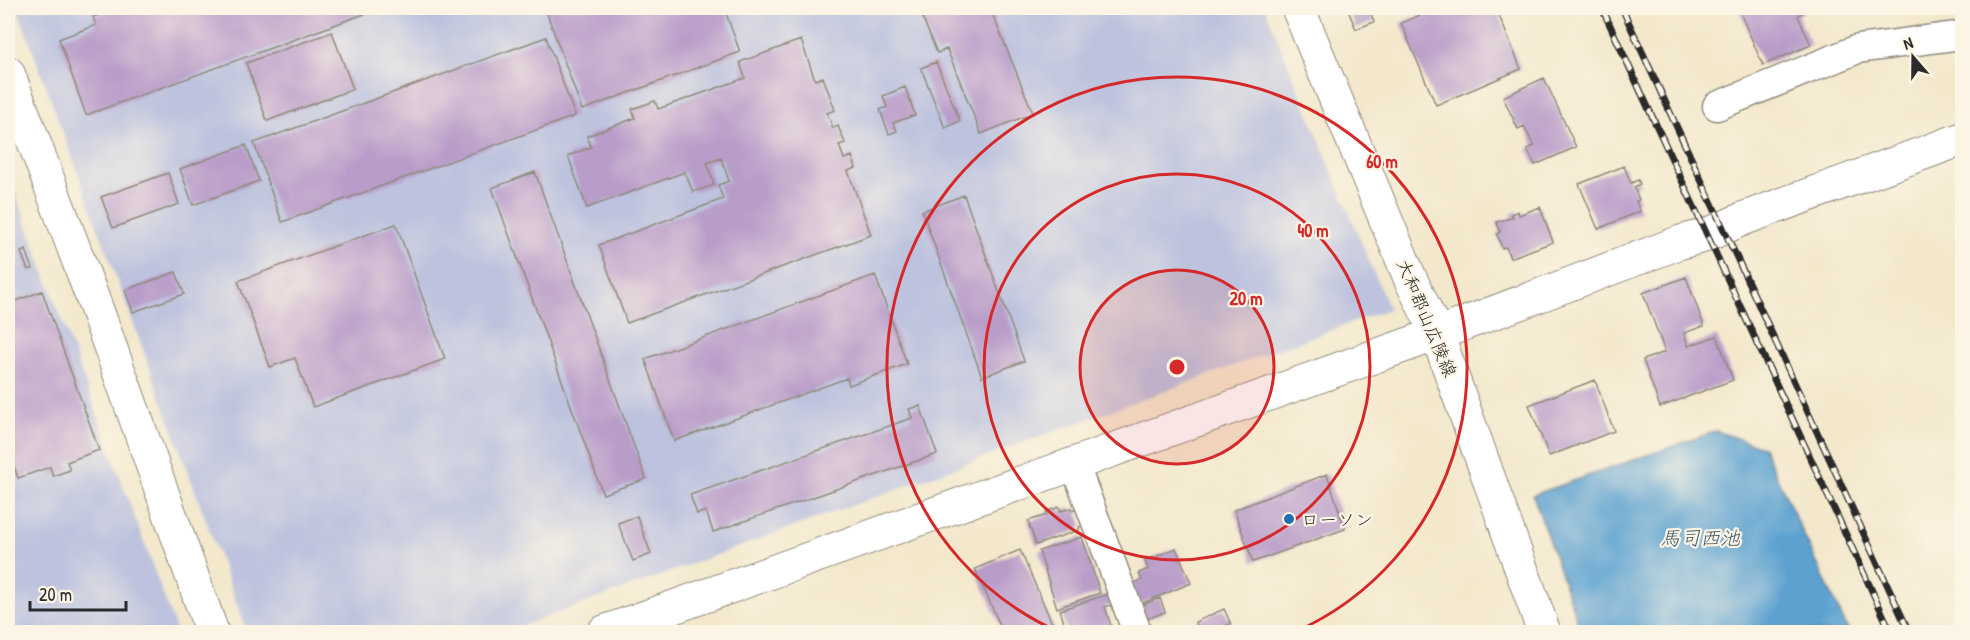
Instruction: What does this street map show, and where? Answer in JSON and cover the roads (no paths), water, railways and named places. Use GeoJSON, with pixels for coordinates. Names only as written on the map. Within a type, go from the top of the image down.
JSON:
{"type":"FeatureCollection","features":[{"type":"Feature","properties":{"kind":"street","name":"大和郡山広陵線"},"geometry":{"type":"LineString","coordinates":[[1298,8],[1410,278],[1437,334],[1544,633]]}},
{"type":"Feature","properties":{"kind":"street"},"geometry":{"type":"LineString","coordinates":[[1717,106],[1858,49],[1962,35]]}},
{"type":"Feature","properties":{"kind":"street"},"geometry":{"type":"LineString","coordinates":[[8,72],[97,310],[212,633]]}},
{"type":"Feature","properties":{"kind":"street"},"geometry":{"type":"LineString","coordinates":[[604,633],[646,625],[1074,463],[1437,334],[1962,139]]}},
{"type":"Feature","properties":{"kind":"street"},"geometry":{"type":"LineString","coordinates":[[1074,463],[1137,633]]}},
{"type":"Feature","properties":{"kind":"water","name":"馬司西池"},"geometry":{"type":"Polygon","coordinates":[[[1716,431],[1763,447],[1849,632],[1581,632],[1533,495],[1716,431]]]}},
{"type":"Feature","properties":{"kind":"railway"},"geometry":{"type":"LineString","coordinates":[[1602,8],[1891,632]]}},
{"type":"Feature","properties":{"kind":"railway"},"geometry":{"type":"LineString","coordinates":[[1622,8],[1909,632]]}},
{"type":"Feature","properties":{"kind":"place","name":"ローソン"},"geometry":{"type":"Point","coordinates":[1289,519]}}]}
